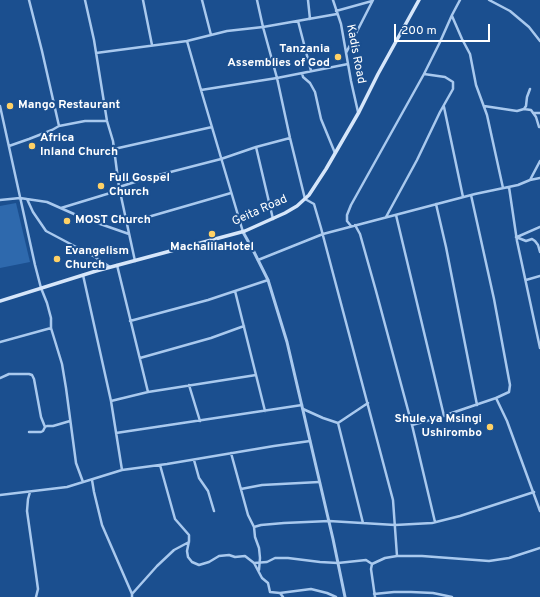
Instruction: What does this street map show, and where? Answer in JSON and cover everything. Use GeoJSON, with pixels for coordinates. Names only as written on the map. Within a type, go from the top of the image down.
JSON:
{"type":"FeatureCollection","features":[{"type":"Feature","properties":{"kind":"main road","name":"Geita Road"},"geometry":{"type":"LineString","coordinates":[[0,301],[116,265],[243,232],[273,219],[297,206],[309,195],[335,154],[419,0]]}},
{"type":"Feature","properties":{"kind":"street"},"geometry":{"type":"LineString","coordinates":[[29,0],[59,126]]}},
{"type":"Feature","properties":{"kind":"street"},"geometry":{"type":"LineString","coordinates":[[85,0],[96,53],[107,121],[113,141],[126,221],[135,260]]}},
{"type":"Feature","properties":{"kind":"street"},"geometry":{"type":"LineString","coordinates":[[143,0],[152,45]]}},
{"type":"Feature","properties":{"kind":"street"},"geometry":{"type":"LineString","coordinates":[[202,0],[211,35]]}},
{"type":"Feature","properties":{"kind":"street"},"geometry":{"type":"LineString","coordinates":[[257,0],[305,199],[314,204],[323,234],[393,500],[397,556]]}},
{"type":"Feature","properties":{"kind":"street"},"geometry":{"type":"LineString","coordinates":[[308,0],[310,19]]}},
{"type":"Feature","properties":{"kind":"street","name":"Kadis Road"},"geometry":{"type":"LineString","coordinates":[[333,0],[341,24],[351,81],[359,112]]}},
{"type":"Feature","properties":{"kind":"street"},"geometry":{"type":"LineString","coordinates":[[336,11],[372,0]]}},
{"type":"Feature","properties":{"kind":"street"},"geometry":{"type":"LineString","coordinates":[[346,53],[372,0]]}},
{"type":"Feature","properties":{"kind":"street"},"geometry":{"type":"LineString","coordinates":[[435,522],[412,425],[360,234],[347,221],[347,215],[351,204],[424,74],[460,0]]}},
{"type":"Feature","properties":{"kind":"street"},"geometry":{"type":"LineString","coordinates":[[489,0],[510,11],[529,27],[540,41]]}},
{"type":"Feature","properties":{"kind":"street"},"geometry":{"type":"LineString","coordinates":[[96,53],[187,41],[227,31],[263,27],[338,14]]}},
{"type":"Feature","properties":{"kind":"street"},"geometry":{"type":"LineString","coordinates":[[452,15],[470,54],[476,84],[487,115],[504,188]]}},
{"type":"Feature","properties":{"kind":"street"},"geometry":{"type":"LineString","coordinates":[[298,21],[312,71]]}},
{"type":"Feature","properties":{"kind":"street"},"geometry":{"type":"LineString","coordinates":[[187,41],[243,232],[268,280],[287,342],[345,597]]}},
{"type":"Feature","properties":{"kind":"street"},"geometry":{"type":"LineString","coordinates":[[201,90],[277,78],[348,64]]}},
{"type":"Feature","properties":{"kind":"street"},"geometry":{"type":"LineString","coordinates":[[302,73],[303,77],[310,83],[315,92],[321,119],[335,154]]}},
{"type":"Feature","properties":{"kind":"street"},"geometry":{"type":"LineString","coordinates":[[386,217],[453,89],[453,82],[445,77],[424,74]]}},
{"type":"Feature","properties":{"kind":"street"},"geometry":{"type":"LineString","coordinates":[[524,109],[530,89]]}},
{"type":"Feature","properties":{"kind":"street"},"geometry":{"type":"LineString","coordinates":[[0,106],[35,264],[41,288],[47,302],[51,318],[51,328],[62,364],[76,463],[83,482]]}},
{"type":"Feature","properties":{"kind":"street"},"geometry":{"type":"LineString","coordinates":[[444,106],[463,198]]}},
{"type":"Feature","properties":{"kind":"street"},"geometry":{"type":"LineString","coordinates":[[484,106],[517,111],[524,109],[531,110],[540,127]]}},
{"type":"Feature","properties":{"kind":"street"},"geometry":{"type":"LineString","coordinates":[[533,113],[540,113]]}},
{"type":"Feature","properties":{"kind":"street"},"geometry":{"type":"LineString","coordinates":[[9,146],[59,126],[84,121],[107,121]]}},
{"type":"Feature","properties":{"kind":"street"},"geometry":{"type":"LineString","coordinates":[[114,149],[212,127]]}},
{"type":"Feature","properties":{"kind":"street"},"geometry":{"type":"LineString","coordinates":[[61,208],[120,189],[151,177],[221,159],[256,147],[290,138]]}},
{"type":"Feature","properties":{"kind":"street"},"geometry":{"type":"LineString","coordinates":[[256,147],[273,219]]}},
{"type":"Feature","properties":{"kind":"street"},"geometry":{"type":"LineString","coordinates":[[530,180],[540,161]]}},
{"type":"Feature","properties":{"kind":"street"},"geometry":{"type":"LineString","coordinates":[[258,260],[323,234],[471,195],[518,185],[540,178]]}},
{"type":"Feature","properties":{"kind":"street"},"geometry":{"type":"LineString","coordinates":[[509,187],[516,237],[540,348]]}},
{"type":"Feature","properties":{"kind":"street"},"geometry":{"type":"LineString","coordinates":[[126,221],[148,217],[231,193]]}},
{"type":"Feature","properties":{"kind":"street"},"geometry":{"type":"LineString","coordinates":[[412,425],[477,405],[509,392],[510,385],[494,299],[471,195]]}},
{"type":"Feature","properties":{"kind":"street"},"geometry":{"type":"LineString","coordinates":[[0,200],[20,198],[48,202],[83,218],[129,234]]}},
{"type":"Feature","properties":{"kind":"street"},"geometry":{"type":"LineString","coordinates":[[27,199],[33,212],[46,231],[111,267]]}},
{"type":"Feature","properties":{"kind":"street"},"geometry":{"type":"LineString","coordinates":[[436,204],[446,247],[477,405]]}},
{"type":"Feature","properties":{"kind":"street"},"geometry":{"type":"LineString","coordinates":[[396,215],[444,416]]}},
{"type":"Feature","properties":{"kind":"street"},"geometry":{"type":"LineString","coordinates":[[516,237],[540,227]]}},
{"type":"Feature","properties":{"kind":"street"},"geometry":{"type":"LineString","coordinates":[[516,237],[526,241],[532,239],[538,245],[540,252]]}},
{"type":"Feature","properties":{"kind":"street"},"geometry":{"type":"LineString","coordinates":[[116,265],[148,392]]}},
{"type":"Feature","properties":{"kind":"street"},"geometry":{"type":"LineString","coordinates":[[83,275],[111,401],[122,470]]}},
{"type":"Feature","properties":{"kind":"street"},"geometry":{"type":"LineString","coordinates":[[526,280],[540,276]]}},
{"type":"Feature","properties":{"kind":"street"},"geometry":{"type":"LineString","coordinates":[[130,321],[208,300],[268,280]]}},
{"type":"Feature","properties":{"kind":"street"},"geometry":{"type":"LineString","coordinates":[[235,291],[265,411]]}},
{"type":"Feature","properties":{"kind":"street"},"geometry":{"type":"LineString","coordinates":[[140,358],[211,338],[244,326]]}},
{"type":"Feature","properties":{"kind":"street"},"geometry":{"type":"LineString","coordinates":[[0,342],[51,328]]}},
{"type":"Feature","properties":{"kind":"street"},"geometry":{"type":"LineString","coordinates":[[0,378],[9,374],[32,375],[41,417],[45,427]]}},
{"type":"Feature","properties":{"kind":"street"},"geometry":{"type":"LineString","coordinates":[[111,401],[148,392],[256,375]]}},
{"type":"Feature","properties":{"kind":"street"},"geometry":{"type":"LineString","coordinates":[[189,385],[200,421]]}},
{"type":"Feature","properties":{"kind":"street"},"geometry":{"type":"LineString","coordinates":[[496,398],[507,421],[538,502],[540,511]]}},
{"type":"Feature","properties":{"kind":"street"},"geometry":{"type":"LineString","coordinates":[[338,423],[368,403]]}},
{"type":"Feature","properties":{"kind":"street"},"geometry":{"type":"LineString","coordinates":[[116,433],[302,407],[323,418],[338,423]]}},
{"type":"Feature","properties":{"kind":"street"},"geometry":{"type":"LineString","coordinates":[[29,432],[41,432],[45,427],[70,421]]}},
{"type":"Feature","properties":{"kind":"street"},"geometry":{"type":"LineString","coordinates":[[338,423],[363,524]]}},
{"type":"Feature","properties":{"kind":"street"},"geometry":{"type":"LineString","coordinates":[[0,495],[67,487],[122,470],[310,441]]}},
{"type":"Feature","properties":{"kind":"street"},"geometry":{"type":"LineString","coordinates":[[231,453],[248,515],[254,526],[255,537],[259,548],[259,572]]}},
{"type":"Feature","properties":{"kind":"street"},"geometry":{"type":"LineString","coordinates":[[194,460],[199,478],[208,491],[214,511]]}},
{"type":"Feature","properties":{"kind":"street"},"geometry":{"type":"LineString","coordinates":[[160,465],[175,519],[189,534],[187,551],[188,557],[192,562],[199,565],[209,562],[219,556],[245,556],[254,563],[262,578],[268,583],[270,592],[280,593],[311,589],[336,597]]}},
{"type":"Feature","properties":{"kind":"street"},"geometry":{"type":"LineString","coordinates":[[92,480],[102,525],[132,596],[157,566],[174,550],[189,541]]}},
{"type":"Feature","properties":{"kind":"street"},"geometry":{"type":"LineString","coordinates":[[241,489],[262,485],[320,482]]}},
{"type":"Feature","properties":{"kind":"street"},"geometry":{"type":"LineString","coordinates":[[30,492],[27,510],[36,569],[38,589],[36,597]]}},
{"type":"Feature","properties":{"kind":"street"},"geometry":{"type":"LineString","coordinates":[[254,526],[284,523],[329,522],[395,525],[435,522],[460,516],[534,492]]}},
{"type":"Feature","properties":{"kind":"street"},"geometry":{"type":"LineString","coordinates":[[372,564],[385,558],[397,556],[422,556],[489,561],[509,558],[540,548]]}},
{"type":"Feature","properties":{"kind":"street"},"geometry":{"type":"LineString","coordinates":[[254,563],[267,562],[275,558],[288,558],[320,562],[366,560],[372,564]]}},
{"type":"Feature","properties":{"kind":"street"},"geometry":{"type":"LineString","coordinates":[[372,564],[371,569],[374,596],[394,592],[412,592],[433,593],[452,597]]}},
{"type":"Feature","properties":{"kind":"street"},"geometry":{"type":"LineString","coordinates":[[280,593],[283,597]]}},
{"type":"Feature","properties":{"kind":"shaded area"},"geometry":{"type":"Polygon","coordinates":[[[16,203],[30,262],[0,268],[0,206],[16,203]]]}},
{"type":"Feature","properties":{"kind":"place","name":"Tanzania Assemblies of God"},"geometry":{"type":"Point","coordinates":[338,57]}},
{"type":"Feature","properties":{"kind":"place","name":"Mango Restaurant"},"geometry":{"type":"Point","coordinates":[10,106]}},
{"type":"Feature","properties":{"kind":"place","name":"Africa Inland Church"},"geometry":{"type":"Point","coordinates":[32,146]}},
{"type":"Feature","properties":{"kind":"place","name":"Full Gospel Church"},"geometry":{"type":"Point","coordinates":[101,186]}},
{"type":"Feature","properties":{"kind":"place","name":"MOST Church"},"geometry":{"type":"Point","coordinates":[67,221]}},
{"type":"Feature","properties":{"kind":"place","name":"MachalilaHotel"},"geometry":{"type":"Point","coordinates":[212,234]}},
{"type":"Feature","properties":{"kind":"place","name":"Evangelism Church"},"geometry":{"type":"Point","coordinates":[57,259]}},
{"type":"Feature","properties":{"kind":"place","name":"Shule ya Msingi Ushirombo"},"geometry":{"type":"Point","coordinates":[490,427]}}]}
